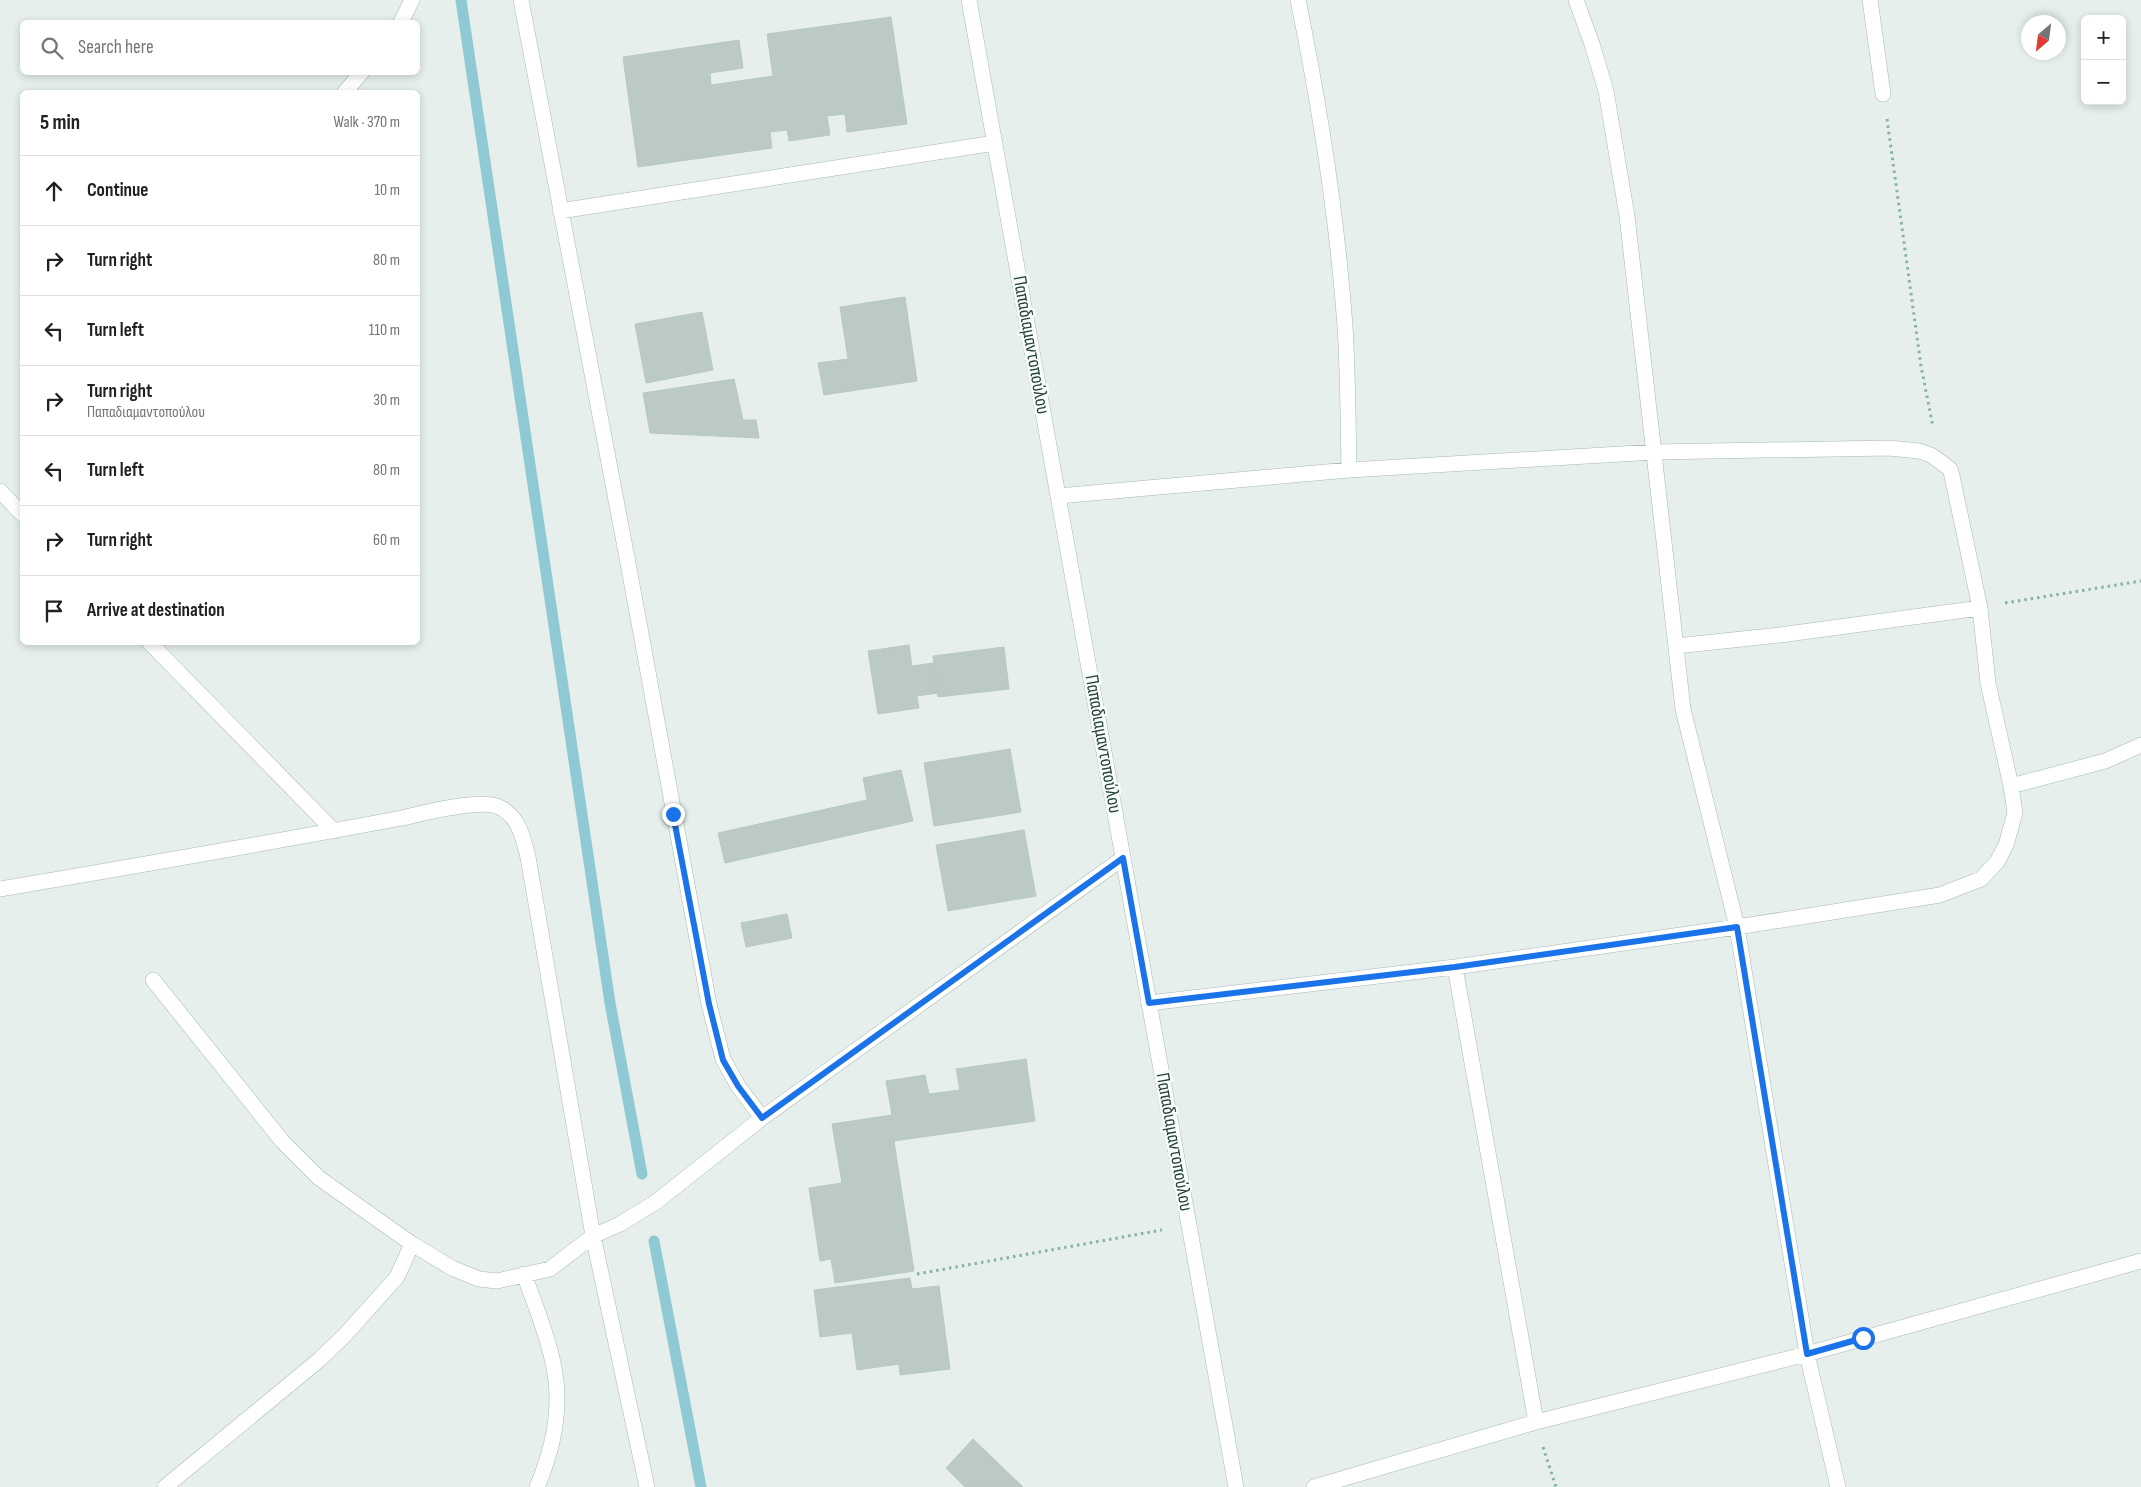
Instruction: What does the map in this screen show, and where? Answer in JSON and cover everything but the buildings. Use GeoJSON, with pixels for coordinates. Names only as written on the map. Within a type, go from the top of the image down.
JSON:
{"type":"FeatureCollection","features":[{"type":"Feature","properties":{"kind":"street"},"geometry":{"type":"LineString","coordinates":[[402,20],[412,0]]}},
{"type":"Feature","properties":{"kind":"street"},"geometry":{"type":"LineString","coordinates":[[521,0],[628,563],[709,1004],[723,1060],[738,1086],[762,1118]]}},
{"type":"Feature","properties":{"kind":"street","name":"Παπαδιαμαντοπούλου"},"geometry":{"type":"LineString","coordinates":[[969,0],[1236,1487]]}},
{"type":"Feature","properties":{"kind":"street"},"geometry":{"type":"LineString","coordinates":[[1298,0],[1322,142],[1340,270],[1347,370],[1349,470]]}},
{"type":"Feature","properties":{"kind":"street"},"geometry":{"type":"LineString","coordinates":[[1576,0],[1603,82],[1615,139],[1627,216],[1683,709],[1737,927],[1807,1354],[1838,1487]]}},
{"type":"Feature","properties":{"kind":"street"},"geometry":{"type":"LineString","coordinates":[[1870,0],[1883,94]]}},
{"type":"Feature","properties":{"kind":"street"},"geometry":{"type":"LineString","coordinates":[[347,90],[359,75]]}},
{"type":"Feature","properties":{"kind":"street"},"geometry":{"type":"LineString","coordinates":[[560,211],[995,143]]}},
{"type":"Feature","properties":{"kind":"street"},"geometry":{"type":"LineString","coordinates":[[1058,496],[1349,470],[1655,452],[1889,448],[1919,451],[1940,460],[1950,469],[1980,608],[1988,683],[2011,786],[2015,813],[2012,830],[1997,862],[1982,879],[1940,895],[1737,927],[1455,967],[1149,1003]]}},
{"type":"Feature","properties":{"kind":"street"},"geometry":{"type":"LineString","coordinates":[[0,491],[20,512]]}},
{"type":"Feature","properties":{"kind":"street"},"geometry":{"type":"LineString","coordinates":[[1676,646],[1780,636],[1980,608]]}},
{"type":"Feature","properties":{"kind":"street"},"geometry":{"type":"LineString","coordinates":[[152,645],[334,831]]}},
{"type":"Feature","properties":{"kind":"street"},"geometry":{"type":"LineString","coordinates":[[2011,786],[2105,761],[2141,745]]}},
{"type":"Feature","properties":{"kind":"street"},"geometry":{"type":"LineString","coordinates":[[0,889],[474,805],[498,806],[514,818],[519,826],[528,857],[593,1236],[647,1487]]}},
{"type":"Feature","properties":{"kind":"street"},"geometry":{"type":"LineString","coordinates":[[153,980],[254,1107],[302,1163],[329,1187],[412,1244],[466,1275],[497,1281],[550,1269],[593,1236],[620,1224],[656,1202],[762,1118],[1123,858]]}},
{"type":"Feature","properties":{"kind":"street"},"geometry":{"type":"LineString","coordinates":[[1455,967],[1536,1422]]}},
{"type":"Feature","properties":{"kind":"street"},"geometry":{"type":"LineString","coordinates":[[165,1487],[319,1360],[345,1335],[397,1277],[412,1244]]}},
{"type":"Feature","properties":{"kind":"street"},"geometry":{"type":"LineString","coordinates":[[1314,1487],[1536,1422],[1807,1354],[2141,1261]]}},
{"type":"Feature","properties":{"kind":"street"},"geometry":{"type":"LineString","coordinates":[[524,1274],[553,1362],[556,1383],[557,1416],[554,1440],[537,1487]]}},
{"type":"Feature","properties":{"kind":"path"},"geometry":{"type":"LineString","coordinates":[[1883,94],[1921,366],[1940,460]]}},
{"type":"Feature","properties":{"kind":"path"},"geometry":{"type":"LineString","coordinates":[[1980,608],[2141,581]]}},
{"type":"Feature","properties":{"kind":"path"},"geometry":{"type":"LineString","coordinates":[[917,1274],[1189,1225]]}},
{"type":"Feature","properties":{"kind":"path"},"geometry":{"type":"LineString","coordinates":[[1536,1422],[1556,1487]]}},
{"type":"Feature","properties":{"kind":"waterway"},"geometry":{"type":"LineString","coordinates":[[461,0],[610,1003],[642,1174]]}},
{"type":"Feature","properties":{"kind":"waterway"},"geometry":{"type":"LineString","coordinates":[[654,1241],[701,1487]]}},
{"type":"Feature","properties":{"kind":"route"},"geometry":{"type":"LineString","coordinates":[[673,814],[709,1004],[723,1060],[738,1086],[762,1118],[1123,858],[1149,1003],[1455,967],[1737,927],[1807,1354],[1863,1338]]}}]}
